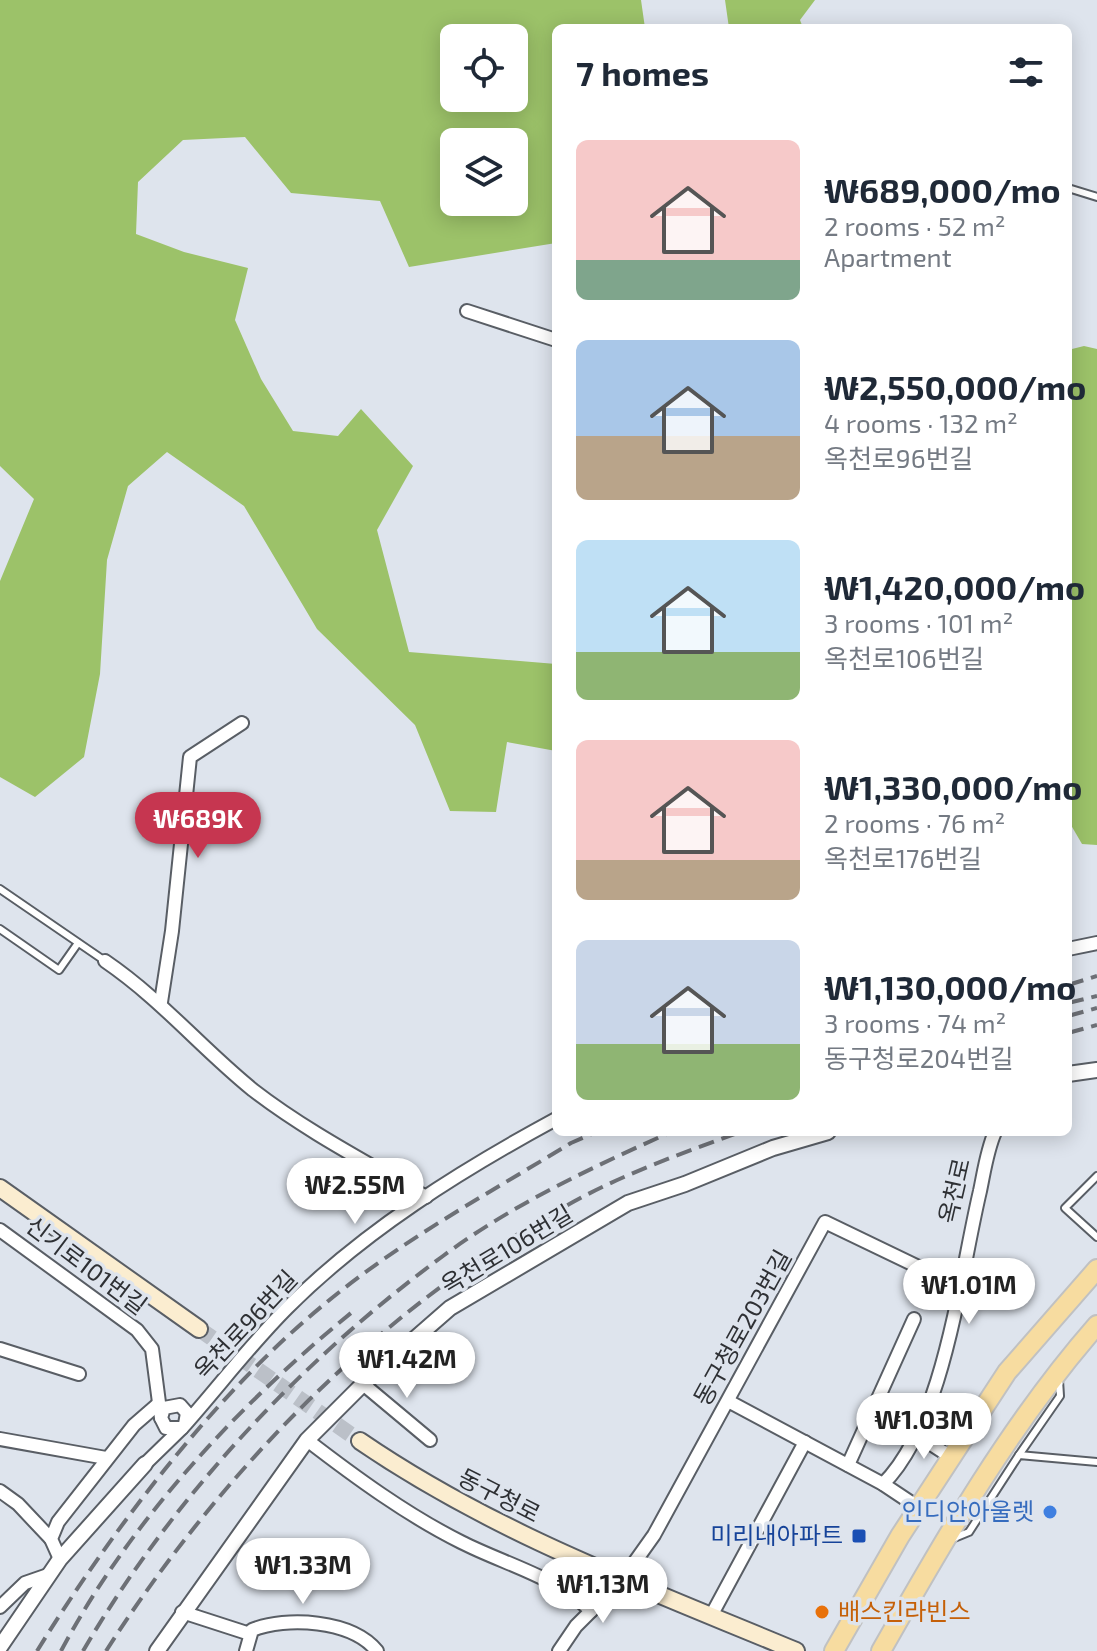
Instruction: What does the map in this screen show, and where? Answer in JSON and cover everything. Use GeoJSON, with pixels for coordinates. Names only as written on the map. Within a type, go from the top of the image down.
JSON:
{"type":"FeatureCollection","features":[{"type":"Feature","properties":{"kind":"main road"},"geometry":{"type":"LineString","coordinates":[[0,1188],[199,1329]]}},
{"type":"Feature","properties":{"kind":"main road"},"geometry":{"type":"LineString","coordinates":[[834,1651],[919,1508],[1007,1372],[1097,1269]]}},
{"type":"Feature","properties":{"kind":"main road"},"geometry":{"type":"LineString","coordinates":[[881,1651],[944,1543],[1058,1369],[1097,1325]]}},
{"type":"Feature","properties":{"kind":"main road","name":"동구청로"},"geometry":{"type":"LineString","coordinates":[[360,1441],[468,1509],[622,1580],[796,1651]]}},
{"type":"Feature","properties":{"kind":"street"},"geometry":{"type":"LineString","coordinates":[[467,311],[552,339]]}},
{"type":"Feature","properties":{"kind":"street"},"geometry":{"type":"LineString","coordinates":[[161,1002],[174,917],[190,757],[242,723]]}},
{"type":"Feature","properties":{"kind":"street"},"geometry":{"type":"LineString","coordinates":[[1072,948],[1097,943]]}},
{"type":"Feature","properties":{"kind":"street"},"geometry":{"type":"LineString","coordinates":[[105,961],[161,1002],[195,1039],[255,1091],[426,1197]]}},
{"type":"Feature","properties":{"kind":"street"},"geometry":{"type":"LineString","coordinates":[[1072,1073],[1097,1070]]}},
{"type":"Feature","properties":{"kind":"street","name":"옥천로96번길"},"geometry":{"type":"LineString","coordinates":[[145,1464],[184,1426],[286,1309],[348,1254],[426,1197],[552,1121]]}},
{"type":"Feature","properties":{"kind":"street","name":"옥천로106번길"},"geometry":{"type":"LineString","coordinates":[[157,1651],[307,1440],[363,1384],[450,1308],[628,1203],[685,1184],[773,1148],[814,1136]]}},
{"type":"Feature","properties":{"kind":"street","name":"옥천로"},"geometry":{"type":"LineString","coordinates":[[883,1484],[902,1465],[917,1435],[946,1348],[994,1136]]}},
{"type":"Feature","properties":{"kind":"street","name":"동구청로203번길"},"geometry":{"type":"LineString","coordinates":[[559,1651],[576,1626],[622,1580],[654,1535],[825,1222],[958,1286]]}},
{"type":"Feature","properties":{"kind":"street","name":"신기로101번길"},"geometry":{"type":"LineString","coordinates":[[0,1230],[137,1330],[152,1349],[157,1405],[162,1421]]}},
{"type":"Feature","properties":{"kind":"street"},"geometry":{"type":"LineString","coordinates":[[848,1465],[914,1319]]}},
{"type":"Feature","properties":{"kind":"street"},"geometry":{"type":"LineString","coordinates":[[0,1349],[79,1374]]}},
{"type":"Feature","properties":{"kind":"street"},"geometry":{"type":"LineString","coordinates":[[157,1384],[187,1413],[184,1426],[171,1430],[162,1421]]}},
{"type":"Feature","properties":{"kind":"street"},"geometry":{"type":"LineString","coordinates":[[363,1384],[430,1440]]}},
{"type":"Feature","properties":{"kind":"street"},"geometry":{"type":"LineString","coordinates":[[0,1647],[60,1559],[145,1464],[159,1439],[164,1408],[206,1400]]}},
{"type":"Feature","properties":{"kind":"street"},"geometry":{"type":"LineString","coordinates":[[728,1401],[883,1484],[919,1508]]}},
{"type":"Feature","properties":{"kind":"street"},"geometry":{"type":"LineString","coordinates":[[51,1539],[58,1522],[106,1458],[157,1405]]}},
{"type":"Feature","properties":{"kind":"street"},"geometry":{"type":"LineString","coordinates":[[917,1435],[951,1457]]}},
{"type":"Feature","properties":{"kind":"street"},"geometry":{"type":"LineString","coordinates":[[0,1439],[106,1458]]}},
{"type":"Feature","properties":{"kind":"street"},"geometry":{"type":"LineString","coordinates":[[307,1440],[339,1465],[449,1535],[575,1595],[591,1611]]}},
{"type":"Feature","properties":{"kind":"street"},"geometry":{"type":"LineString","coordinates":[[711,1616],[805,1442]]}},
{"type":"Feature","properties":{"kind":"street"},"geometry":{"type":"LineString","coordinates":[[0,1491],[18,1504],[51,1539],[60,1559]]}},
{"type":"Feature","properties":{"kind":"street"},"geometry":{"type":"LineString","coordinates":[[0,1607],[25,1583],[48,1575]]}},
{"type":"Feature","properties":{"kind":"street"},"geometry":{"type":"LineString","coordinates":[[182,1612],[250,1634]]}},
{"type":"Feature","properties":{"kind":"street"},"geometry":{"type":"LineString","coordinates":[[246,1651],[252,1630],[272,1622],[328,1627],[369,1641],[377,1651]]}},
{"type":"Feature","properties":{"kind":"lane"},"geometry":{"type":"LineString","coordinates":[[1072,189],[1097,197]]}},
{"type":"Feature","properties":{"kind":"lane"},"geometry":{"type":"LineString","coordinates":[[0,889],[105,961]]}},
{"type":"Feature","properties":{"kind":"lane"},"geometry":{"type":"LineString","coordinates":[[0,929],[59,970],[78,943]]}},
{"type":"Feature","properties":{"kind":"lane"},"geometry":{"type":"LineString","coordinates":[[1097,1176],[1065,1208],[1097,1237]]}},
{"type":"Feature","properties":{"kind":"lane"},"geometry":{"type":"LineString","coordinates":[[944,1543],[969,1532],[1060,1396],[1058,1369]]}},
{"type":"Feature","properties":{"kind":"lane"},"geometry":{"type":"LineString","coordinates":[[1019,1455],[1097,1462]]}},
{"type":"Feature","properties":{"kind":"green space"},"geometry":{"type":"Polygon","coordinates":[[[0,0],[641,0],[644,24],[552,24],[552,244],[409,267],[380,201],[291,193],[245,137],[183,140],[138,182],[136,234],[184,252],[248,268],[235,320],[261,379],[293,431],[338,436],[361,409],[413,466],[377,530],[409,652],[552,664],[552,750],[507,742],[496,812],[450,811],[415,725],[317,629],[244,506],[167,452],[128,486],[107,560],[100,674],[84,757],[35,797],[0,777],[0,581],[34,499],[0,466],[0,0]]]}},
{"type":"Feature","properties":{"kind":"green space"},"geometry":{"type":"Polygon","coordinates":[[[725,0],[815,0],[800,20],[802,24],[728,24],[725,0]]]}},
{"type":"Feature","properties":{"kind":"green space"},"geometry":{"type":"Polygon","coordinates":[[[1084,346],[1097,349],[1097,845],[1082,844],[1072,827],[1072,349],[1084,346]]]}},
{"type":"Feature","properties":{"kind":"tunnel"},"geometry":{"type":"LineString","coordinates":[[199,1329],[360,1441]]}},
{"type":"Feature","properties":{"kind":"railway"},"geometry":{"type":"LineString","coordinates":[[1072,984],[1097,976]]}},
{"type":"Feature","properties":{"kind":"railway"},"geometry":{"type":"LineString","coordinates":[[1072,1002],[1097,996]]}},
{"type":"Feature","properties":{"kind":"railway"},"geometry":{"type":"LineString","coordinates":[[1072,1015],[1097,1008]]}},
{"type":"Feature","properties":{"kind":"railway"},"geometry":{"type":"LineString","coordinates":[[1072,1032],[1097,1025]]}},
{"type":"Feature","properties":{"kind":"railway"},"geometry":{"type":"LineString","coordinates":[[37,1651],[98,1558],[168,1465],[245,1377],[286,1338],[385,1258],[478,1199],[587,1136]]}},
{"type":"Feature","properties":{"kind":"railway"},"geometry":{"type":"LineString","coordinates":[[83,1651],[118,1594],[199,1486],[243,1435],[339,1340],[470,1237],[525,1203],[662,1136]]}},
{"type":"Feature","properties":{"kind":"railway"},"geometry":{"type":"LineString","coordinates":[[106,1651],[151,1584],[254,1457],[311,1398],[372,1342],[436,1290],[503,1243],[573,1202],[634,1173],[729,1136]]}},
{"type":"Feature","properties":{"kind":"railway"},"geometry":{"type":"LineString","coordinates":[[61,1651],[119,1556],[189,1468],[267,1387],[351,1313]]}},
{"type":"Feature","properties":{"kind":"place","name":"인디안아울렛"},"geometry":{"type":"Point","coordinates":[1050,1512]}},
{"type":"Feature","properties":{"kind":"place","name":"미리내아파트"},"geometry":{"type":"Point","coordinates":[859,1536]}},
{"type":"Feature","properties":{"kind":"place","name":"배스킨라빈스"},"geometry":{"type":"Point","coordinates":[822,1612]}}]}
